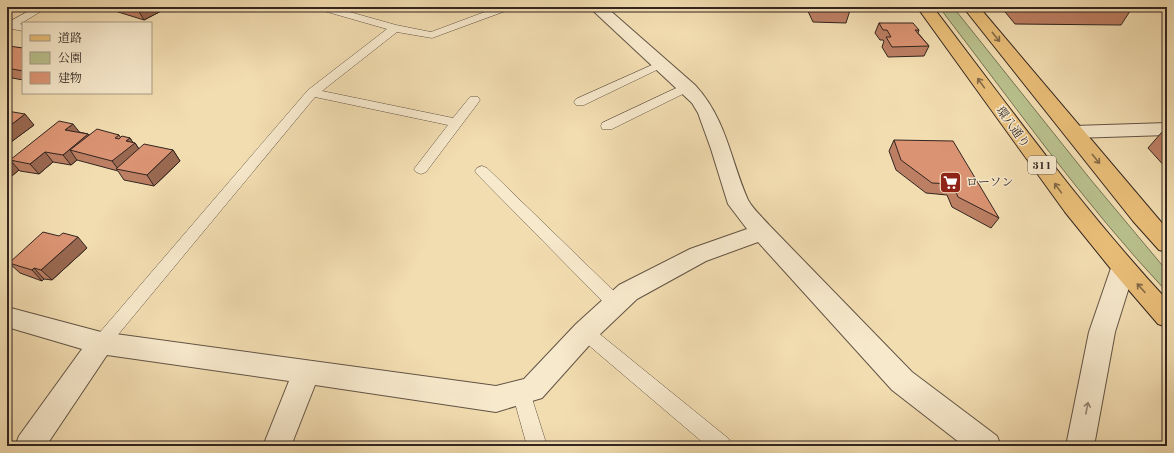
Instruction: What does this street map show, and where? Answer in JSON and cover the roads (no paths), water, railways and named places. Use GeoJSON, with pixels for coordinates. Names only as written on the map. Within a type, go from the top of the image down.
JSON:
{"type":"FeatureCollection","features":[{"type":"Feature","properties":{"kind":"main road","name":"環八通り"},"geometry":{"type":"LineString","coordinates":[[925,7],[1073,207],[1123,268],[1167,317]]}},
{"type":"Feature","properties":{"kind":"main road"},"geometry":{"type":"LineString","coordinates":[[971,7],[1167,244]]}},
{"type":"Feature","properties":{"kind":"street"},"geometry":{"type":"LineString","coordinates":[[597,7],[699,100],[707,113],[721,149],[739,204],[762,232],[902,382],[987,446]]}},
{"type":"Feature","properties":{"kind":"street"},"geometry":{"type":"LineString","coordinates":[[1074,132],[1167,129]]}},
{"type":"Feature","properties":{"kind":"street"},"geometry":{"type":"LineString","coordinates":[[1142,215],[1167,227]]}},
{"type":"Feature","properties":{"kind":"street"},"geometry":{"type":"LineString","coordinates":[[7,317],[101,344],[496,398],[532,389],[585,332],[628,292],[698,255],[762,232]]}},
{"type":"Feature","properties":{"kind":"street"},"geometry":{"type":"LineString","coordinates":[[1080,446],[1102,332],[1123,268]]}},
{"type":"Feature","properties":{"kind":"street"},"geometry":{"type":"LineString","coordinates":[[29,446],[101,344]]}},
{"type":"Feature","properties":{"kind":"street"},"geometry":{"type":"LineString","coordinates":[[277,446],[307,371]]}},
{"type":"Feature","properties":{"kind":"lane"},"geometry":{"type":"LineString","coordinates":[[22,28],[10,26],[43,7]]}},
{"type":"Feature","properties":{"kind":"lane"},"geometry":{"type":"LineString","coordinates":[[321,7],[395,28],[432,35],[507,7]]}},
{"type":"Feature","properties":{"kind":"lane"},"geometry":{"type":"LineString","coordinates":[[101,344],[312,93],[395,28]]}},
{"type":"Feature","properties":{"kind":"lane"},"geometry":{"type":"LineString","coordinates":[[580,102],[661,64]]}},
{"type":"Feature","properties":{"kind":"lane"},"geometry":{"type":"LineString","coordinates":[[607,126],[686,87]]}},
{"type":"Feature","properties":{"kind":"lane"},"geometry":{"type":"LineString","coordinates":[[312,93],[456,123]]}},
{"type":"Feature","properties":{"kind":"lane"},"geometry":{"type":"LineString","coordinates":[[421,169],[474,100]]}},
{"type":"Feature","properties":{"kind":"lane"},"geometry":{"type":"LineString","coordinates":[[482,171],[616,304]]}},
{"type":"Feature","properties":{"kind":"lane"},"geometry":{"type":"LineString","coordinates":[[585,332],[722,446]]}},
{"type":"Feature","properties":{"kind":"lane"},"geometry":{"type":"LineString","coordinates":[[521,392],[536,446]]}},
{"type":"Feature","properties":{"kind":"place","name":"ローソン"},"geometry":{"type":"Point","coordinates":[950,182]}}]}
